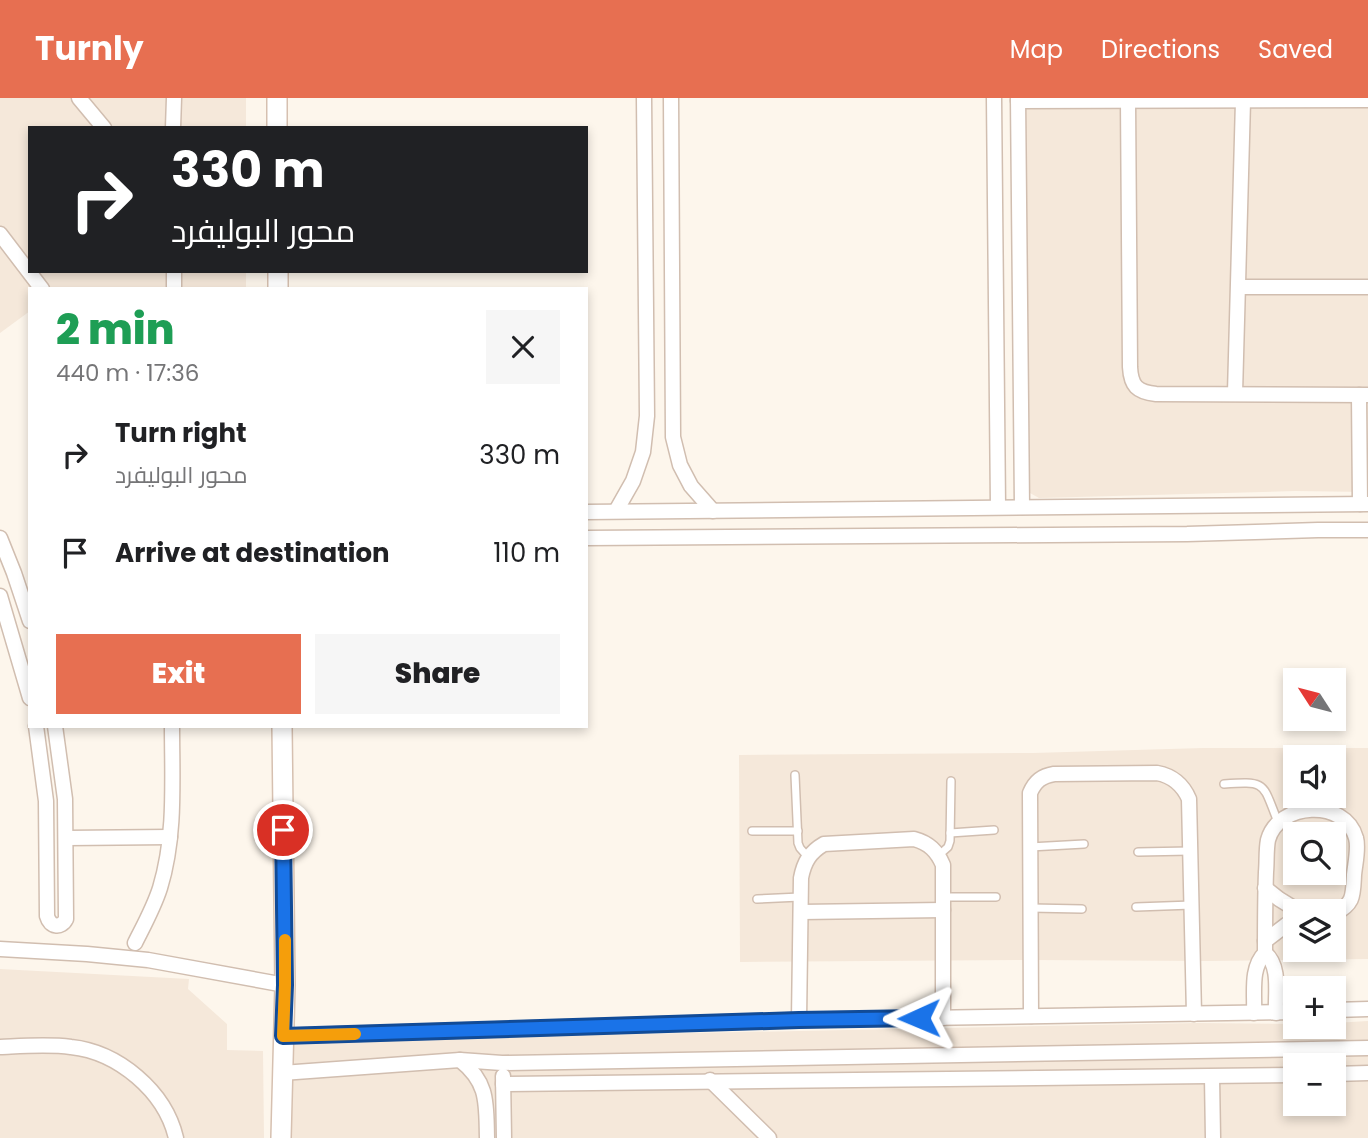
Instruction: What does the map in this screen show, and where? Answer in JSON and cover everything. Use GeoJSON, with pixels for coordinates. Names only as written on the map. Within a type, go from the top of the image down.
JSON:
{"type":"FeatureCollection","features":[{"type":"Feature","properties":{"kind":"street"},"geometry":{"type":"LineString","coordinates":[[79,98],[102,126]]}},
{"type":"Feature","properties":{"kind":"street"},"geometry":{"type":"LineString","coordinates":[[173,126],[174,98]]}},
{"type":"Feature","properties":{"kind":"street"},"geometry":{"type":"LineString","coordinates":[[277,98],[277,126]]}},
{"type":"Feature","properties":{"kind":"street"},"geometry":{"type":"LineString","coordinates":[[616,511],[633,481],[643,452],[646,416],[644,98]]}},
{"type":"Feature","properties":{"kind":"street"},"geometry":{"type":"LineString","coordinates":[[671,98],[673,437],[680,465],[691,486],[713,511]]}},
{"type":"Feature","properties":{"kind":"street"},"geometry":{"type":"LineString","coordinates":[[994,98],[998,507]]}},
{"type":"Feature","properties":{"kind":"street"},"geometry":{"type":"LineString","coordinates":[[1023,508],[1018,99],[1368,100]]}},
{"type":"Feature","properties":{"kind":"street"},"geometry":{"type":"LineString","coordinates":[[1235,393],[1243,100]]}},
{"type":"Feature","properties":{"kind":"street"},"geometry":{"type":"LineString","coordinates":[[588,512],[1364,504],[1364,395],[1145,393],[1136,387],[1130,378],[1128,101]]}},
{"type":"Feature","properties":{"kind":"street"},"geometry":{"type":"LineString","coordinates":[[0,234],[28,271]]}},
{"type":"Feature","properties":{"kind":"street"},"geometry":{"type":"LineString","coordinates":[[30,273],[40,287]]}},
{"type":"Feature","properties":{"kind":"street"},"geometry":{"type":"LineString","coordinates":[[1239,287],[1368,287]]}},
{"type":"Feature","properties":{"kind":"street"},"geometry":{"type":"LineString","coordinates":[[897,510],[897,536]]}},
{"type":"Feature","properties":{"kind":"street"},"geometry":{"type":"LineString","coordinates":[[588,538],[1368,530]]}},
{"type":"Feature","properties":{"kind":"street"},"geometry":{"type":"LineString","coordinates":[[0,538],[28,615]]}},
{"type":"Feature","properties":{"kind":"street"},"geometry":{"type":"LineString","coordinates":[[0,596],[25,660],[28,683]]}},
{"type":"Feature","properties":{"kind":"street"},"geometry":{"type":"LineString","coordinates":[[36,728],[46,801],[47,916],[48,921],[56,926],[64,923],[67,914],[67,838],[65,799],[55,728]]}},
{"type":"Feature","properties":{"kind":"street"},"geometry":{"type":"LineString","coordinates":[[135,943],[159,890],[166,866],[170,837],[172,728]]}},
{"type":"Feature","properties":{"kind":"street"},"geometry":{"type":"LineString","coordinates":[[281,1138],[285,985],[282,728]]}},
{"type":"Feature","properties":{"kind":"street"},"geometry":{"type":"LineString","coordinates":[[1031,1016],[1030,793],[1039,779],[1054,774],[1157,773],[1171,777],[1182,787],[1189,799],[1194,1014]]}},
{"type":"Feature","properties":{"kind":"street"},"geometry":{"type":"LineString","coordinates":[[1276,1013],[1275,966],[1265,947],[1265,888],[1268,841],[1278,822],[1286,816],[1317,810],[1337,816],[1352,830],[1356,839],[1353,897],[1346,905]]}},
{"type":"Feature","properties":{"kind":"street"},"geometry":{"type":"LineString","coordinates":[[67,838],[170,837]]}},
{"type":"Feature","properties":{"kind":"street"},"geometry":{"type":"LineString","coordinates":[[799,1020],[801,878],[808,857],[824,844],[914,839],[933,848],[943,865],[943,1018]]}},
{"type":"Feature","properties":{"kind":"street"},"geometry":{"type":"LineString","coordinates":[[1265,888],[1283,901]]}},
{"type":"Feature","properties":{"kind":"street"},"geometry":{"type":"LineString","coordinates":[[801,905],[943,904]]}},
{"type":"Feature","properties":{"kind":"street"},"geometry":{"type":"LineString","coordinates":[[1254,1013],[1255,968],[1265,947],[1283,928]]}},
{"type":"Feature","properties":{"kind":"street"},"geometry":{"type":"LineString","coordinates":[[0,949],[148,960],[285,985]]}},
{"type":"Feature","properties":{"kind":"street"},"geometry":{"type":"LineString","coordinates":[[1346,1010],[1368,1009]]}},
{"type":"Feature","properties":{"kind":"street"},"geometry":{"type":"LineString","coordinates":[[283,1036],[799,1020],[1283,1013]]}},
{"type":"Feature","properties":{"kind":"street"},"geometry":{"type":"LineString","coordinates":[[0,1046],[72,1046],[99,1054],[124,1066],[145,1084],[162,1106],[176,1138]]}},
{"type":"Feature","properties":{"kind":"street"},"geometry":{"type":"LineString","coordinates":[[282,1073],[460,1060],[502,1062],[1368,1048]]}},
{"type":"Feature","properties":{"kind":"street"},"geometry":{"type":"LineString","coordinates":[[460,1060],[481,1082],[486,1096],[487,1138]]}},
{"type":"Feature","properties":{"kind":"street"},"geometry":{"type":"LineString","coordinates":[[502,1062],[504,1138]]}},
{"type":"Feature","properties":{"kind":"street"},"geometry":{"type":"LineString","coordinates":[[1346,1074],[1368,1073]]}},
{"type":"Feature","properties":{"kind":"street"},"geometry":{"type":"LineString","coordinates":[[503,1084],[1283,1075]]}},
{"type":"Feature","properties":{"kind":"street"},"geometry":{"type":"LineString","coordinates":[[1212,1077],[1213,1138]]}},
{"type":"Feature","properties":{"kind":"street"},"geometry":{"type":"LineString","coordinates":[[709,1080],[769,1138]]}},
{"type":"Feature","properties":{"kind":"lane"},"geometry":{"type":"LineString","coordinates":[[796,775],[797,831],[800,848],[808,857]]}},
{"type":"Feature","properties":{"kind":"lane"},"geometry":{"type":"LineString","coordinates":[[939,855],[948,847],[950,841],[951,781]]}},
{"type":"Feature","properties":{"kind":"lane"},"geometry":{"type":"LineString","coordinates":[[1224,784],[1249,782],[1263,787],[1278,822]]}},
{"type":"Feature","properties":{"kind":"lane"},"geometry":{"type":"LineString","coordinates":[[950,833],[994,830]]}},
{"type":"Feature","properties":{"kind":"lane"},"geometry":{"type":"LineString","coordinates":[[752,831],[797,831]]}},
{"type":"Feature","properties":{"kind":"lane"},"geometry":{"type":"LineString","coordinates":[[1030,847],[1084,844]]}},
{"type":"Feature","properties":{"kind":"lane"},"geometry":{"type":"LineString","coordinates":[[1138,852],[1190,850]]}},
{"type":"Feature","properties":{"kind":"lane"},"geometry":{"type":"LineString","coordinates":[[943,904],[996,897]]}},
{"type":"Feature","properties":{"kind":"lane"},"geometry":{"type":"LineString","coordinates":[[757,899],[801,905]]}},
{"type":"Feature","properties":{"kind":"lane"},"geometry":{"type":"LineString","coordinates":[[1136,906],[1192,905]]}},
{"type":"Feature","properties":{"kind":"lane"},"geometry":{"type":"LineString","coordinates":[[1030,908],[1082,909]]}},
{"type":"Feature","properties":{"kind":"shaded area"},"geometry":{"type":"Polygon","coordinates":[[[0,98],[246,98],[246,126],[28,126],[28,273],[246,273],[246,287],[28,287],[28,312],[0,333],[0,98]]]}},
{"type":"Feature","properties":{"kind":"shaded area"},"geometry":{"type":"Polygon","coordinates":[[[1025,98],[1368,98],[1368,492],[1295,491],[1039,498],[1030,493],[1025,98]]]}},
{"type":"Feature","properties":{"kind":"shaded area"},"geometry":{"type":"Polygon","coordinates":[[[1283,748],[1283,808],[1346,808],[1346,748],[1368,748],[1368,959],[1346,959],[1346,899],[1283,899],[1283,960],[740,962],[739,755],[1283,748]]]}},
{"type":"Feature","properties":{"kind":"shaded area"},"geometry":{"type":"Polygon","coordinates":[[[0,969],[189,979],[188,989],[227,1024],[227,1050],[263,1051],[264,1138],[0,1138],[0,969]]]}},
{"type":"Feature","properties":{"kind":"shaded area"},"geometry":{"type":"Polygon","coordinates":[[[1368,1021],[1368,1138],[289,1138],[290,1039],[1198,1023],[1283,1024],[1283,1039],[1346,1039],[1346,1022],[1368,1021]]]}},
{"type":"Feature","properties":{"kind":"slow traffic"},"geometry":{"type":"LineString","coordinates":[[285,940],[283,1036],[355,1034]]}},
{"type":"Feature","properties":{"kind":"route"},"geometry":{"type":"LineString","coordinates":[[283,830],[283,1036],[919,1018]]}}]}
